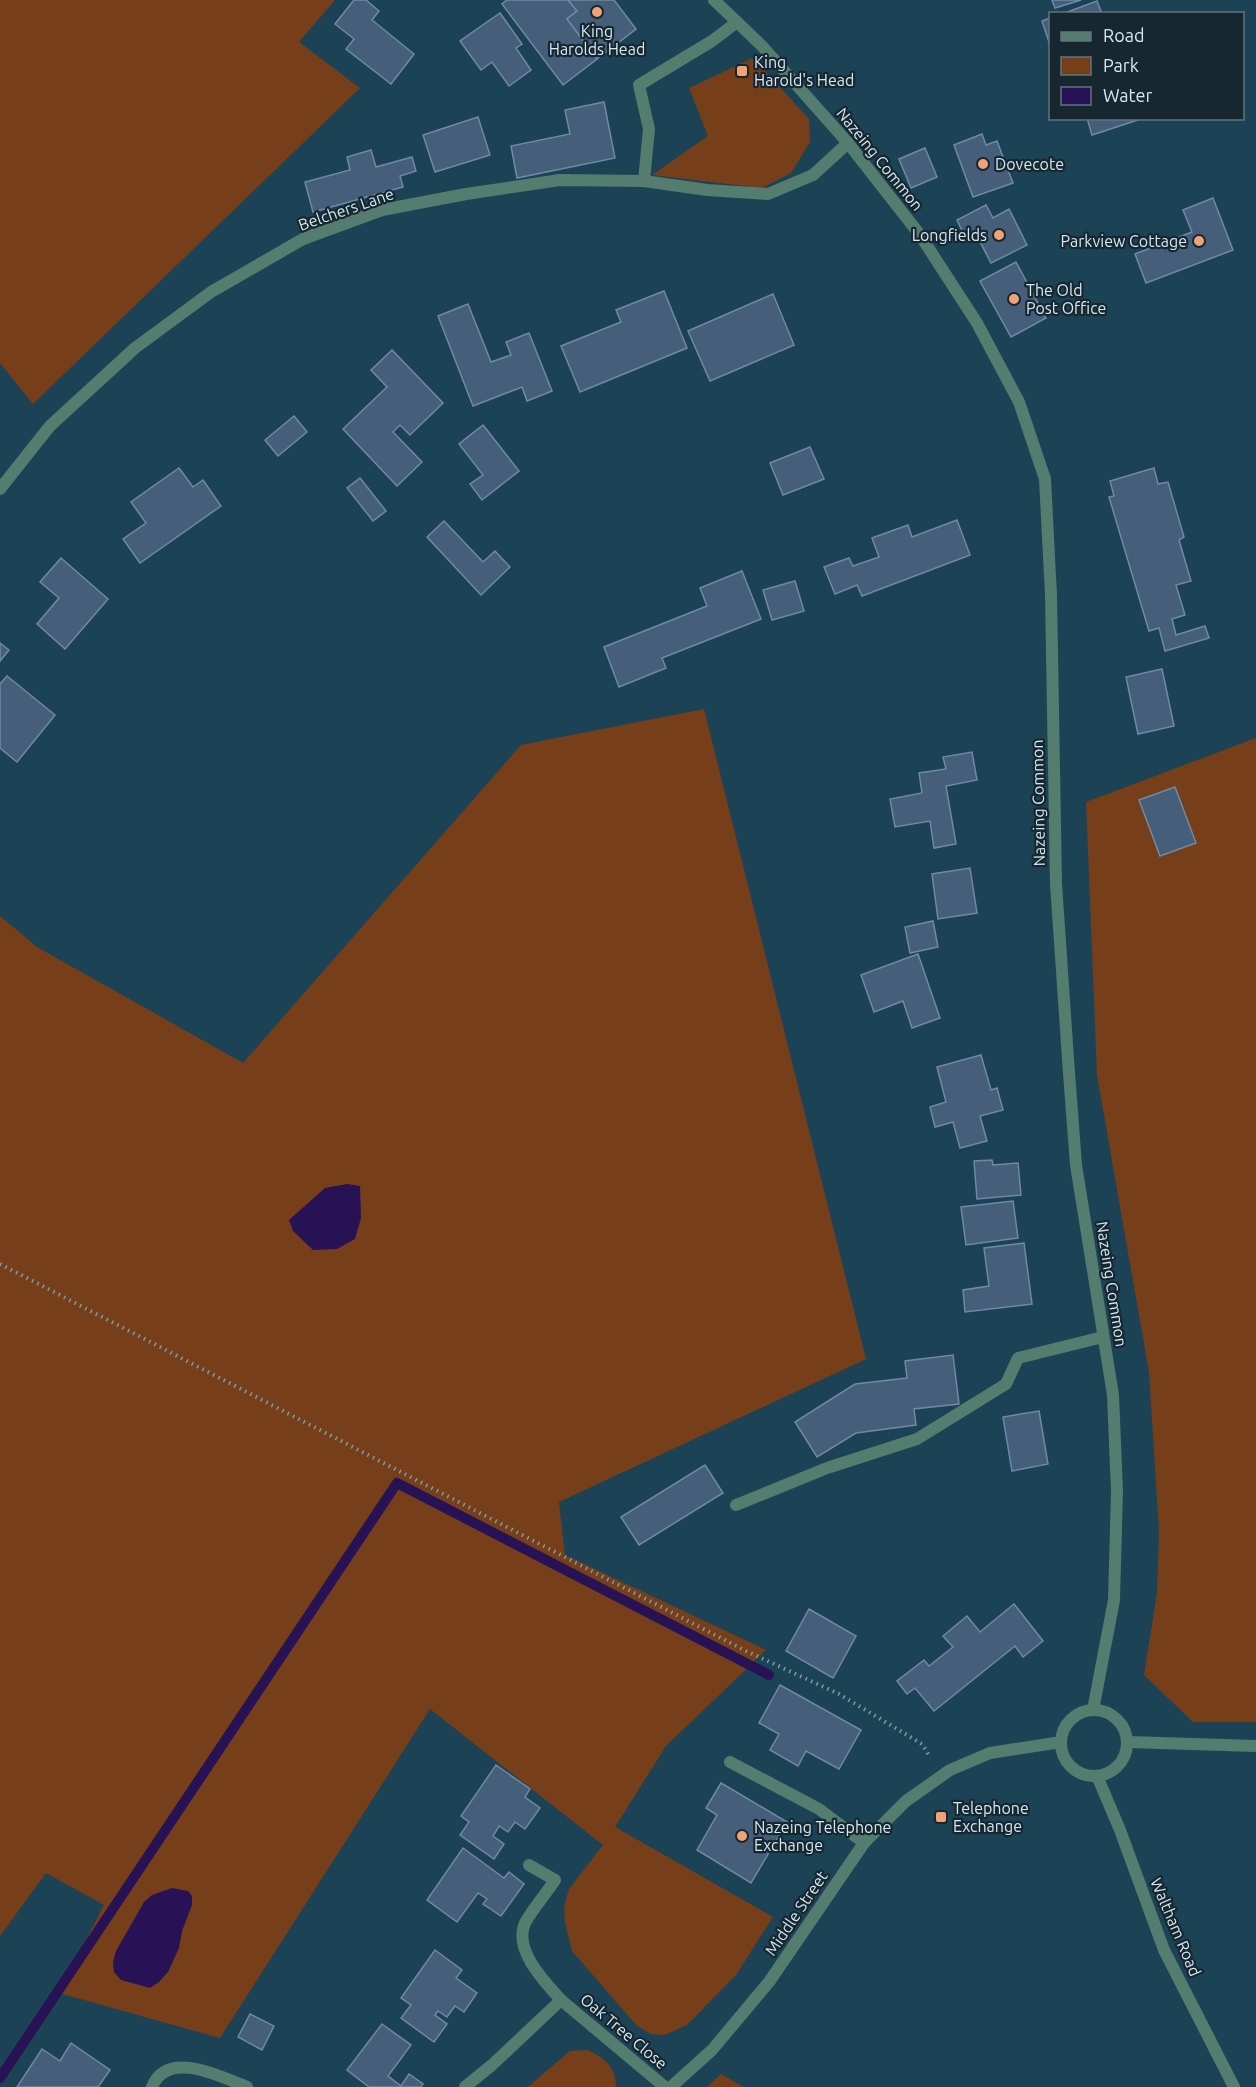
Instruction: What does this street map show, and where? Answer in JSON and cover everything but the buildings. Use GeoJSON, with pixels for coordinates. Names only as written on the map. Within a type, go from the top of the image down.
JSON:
{"type":"FeatureCollection","features":[{"type":"Feature","properties":{"kind":"street","name":"Nazeing Common"},"geometry":{"type":"LineString","coordinates":[[714,0],[762,45],[848,143],[920,235],[977,323],[1019,402],[1045,479],[1051,595],[1056,884],[1069,1073],[1076,1165],[1113,1395],[1117,1491],[1114,1600],[1093,1710]]}},
{"type":"Feature","properties":{"kind":"street"},"geometry":{"type":"LineString","coordinates":[[644,181],[649,129],[639,85],[712,41],[737,22]]}},
{"type":"Feature","properties":{"kind":"street","name":"Belchers Lane"},"geometry":{"type":"LineString","coordinates":[[0,489],[50,426],[135,348],[211,292],[303,239],[382,210],[466,194],[560,180],[644,181],[707,190],[768,194],[813,175],[848,143]]}},
{"type":"Feature","properties":{"kind":"street"},"geometry":{"type":"LineString","coordinates":[[736,1505],[828,1468],[917,1438],[1006,1384],[1018,1358],[1103,1337]]}},
{"type":"Feature","properties":{"kind":"street"},"geometry":{"type":"LineString","coordinates":[[1093,1710],[1106,1711],[1116,1718],[1124,1729],[1128,1742],[1124,1759],[1113,1770],[1097,1776],[1082,1775],[1070,1767],[1061,1750],[1061,1742],[1063,1733],[1072,1719],[1078,1714],[1093,1710]]}},
{"type":"Feature","properties":{"kind":"street","name":"Middle Street"},"geometry":{"type":"LineString","coordinates":[[671,2087],[711,2050],[769,1982],[864,1844],[906,1801],[950,1770],[990,1753],[1061,1742]]}},
{"type":"Feature","properties":{"kind":"street"},"geometry":{"type":"LineString","coordinates":[[1128,1742],[1256,1746]]}},
{"type":"Feature","properties":{"kind":"street"},"geometry":{"type":"LineString","coordinates":[[730,1762],[819,1809],[864,1844]]}},
{"type":"Feature","properties":{"kind":"street","name":"Waltham Road"},"geometry":{"type":"LineString","coordinates":[[1097,1776],[1120,1830],[1164,1950],[1234,2087]]}},
{"type":"Feature","properties":{"kind":"street","name":"Oak Tree Close"},"geometry":{"type":"LineString","coordinates":[[528,1865],[555,1880],[525,1924],[522,1942],[535,1970],[561,2000],[665,2087]]}},
{"type":"Feature","properties":{"kind":"street","name":"Oak Tree Close"},"geometry":{"type":"LineString","coordinates":[[465,2087],[492,2065],[561,2000]]}},
{"type":"Feature","properties":{"kind":"street"},"geometry":{"type":"LineString","coordinates":[[152,2087],[155,2079],[167,2069],[186,2068],[206,2071],[247,2087]]}},
{"type":"Feature","properties":{"kind":"path"},"geometry":{"type":"LineString","coordinates":[[0,1264],[746,1651],[839,1694],[922,1743],[941,1777]]}},
{"type":"Feature","properties":{"kind":"green space"},"geometry":{"type":"Polygon","coordinates":[[[0,0],[335,0],[299,42],[360,88],[33,404],[0,363],[0,0]]]}},
{"type":"Feature","properties":{"kind":"green space"},"geometry":{"type":"Polygon","coordinates":[[[753,58],[809,119],[810,142],[791,173],[762,188],[652,175],[708,136],[689,88],[753,58]]]}},
{"type":"Feature","properties":{"kind":"green space"},"geometry":{"type":"Polygon","coordinates":[[[704,709],[866,1359],[559,1502],[565,1555],[766,1650],[666,1746],[615,1827],[773,1917],[736,1975],[687,2025],[665,2035],[651,2034],[637,2026],[572,1951],[565,1923],[564,1906],[569,1889],[603,1845],[430,1709],[220,2038],[59,1993],[104,1905],[46,1873],[0,1936],[0,916],[37,947],[243,1063],[521,745],[704,709]]]}},
{"type":"Feature","properties":{"kind":"green space"},"geometry":{"type":"Polygon","coordinates":[[[1256,738],[1256,1722],[1193,1722],[1144,1675],[1157,1593],[1159,1531],[1149,1372],[1097,1075],[1086,802],[1256,738]]]}},
{"type":"Feature","properties":{"kind":"green space"},"geometry":{"type":"Polygon","coordinates":[[[587,2050],[608,2064],[614,2074],[616,2087],[528,2087],[570,2051],[587,2050]]]}},
{"type":"Feature","properties":{"kind":"green space"},"geometry":{"type":"Polygon","coordinates":[[[721,2074],[744,2087],[707,2087],[721,2074]]]}},
{"type":"Feature","properties":{"kind":"water"},"geometry":{"type":"Polygon","coordinates":[[[347,1184],[360,1186],[361,1218],[355,1239],[337,1249],[313,1250],[293,1231],[289,1220],[325,1188],[347,1184]]]}},
{"type":"Feature","properties":{"kind":"water"},"geometry":{"type":"Polygon","coordinates":[[[172,1888],[188,1891],[192,1896],[192,1905],[182,1931],[179,1948],[168,1972],[150,1988],[121,1980],[114,1972],[113,1962],[116,1951],[144,1902],[152,1895],[172,1888]]]}},
{"type":"Feature","properties":{"kind":"waterway"},"geometry":{"type":"LineString","coordinates":[[0,2078],[397,1483],[769,1675]]}},
{"type":"Feature","properties":{"kind":"place","name":"King Harolds Head"},"geometry":{"type":"Point","coordinates":[597,12]}},
{"type":"Feature","properties":{"kind":"place","name":"King Harold's Head"},"geometry":{"type":"Point","coordinates":[742,71]}},
{"type":"Feature","properties":{"kind":"place","name":"Dovecote"},"geometry":{"type":"Point","coordinates":[983,164]}},
{"type":"Feature","properties":{"kind":"place","name":"Longfields"},"geometry":{"type":"Point","coordinates":[999,235]}},
{"type":"Feature","properties":{"kind":"place","name":"Parkview Cottage"},"geometry":{"type":"Point","coordinates":[1199,241]}},
{"type":"Feature","properties":{"kind":"place","name":"The Old Post Office"},"geometry":{"type":"Point","coordinates":[1014,299]}},
{"type":"Feature","properties":{"kind":"place","name":"Telephone Exchange"},"geometry":{"type":"Point","coordinates":[941,1817]}},
{"type":"Feature","properties":{"kind":"place","name":"Nazeing Telephone Exchange"},"geometry":{"type":"Point","coordinates":[742,1836]}}]}
